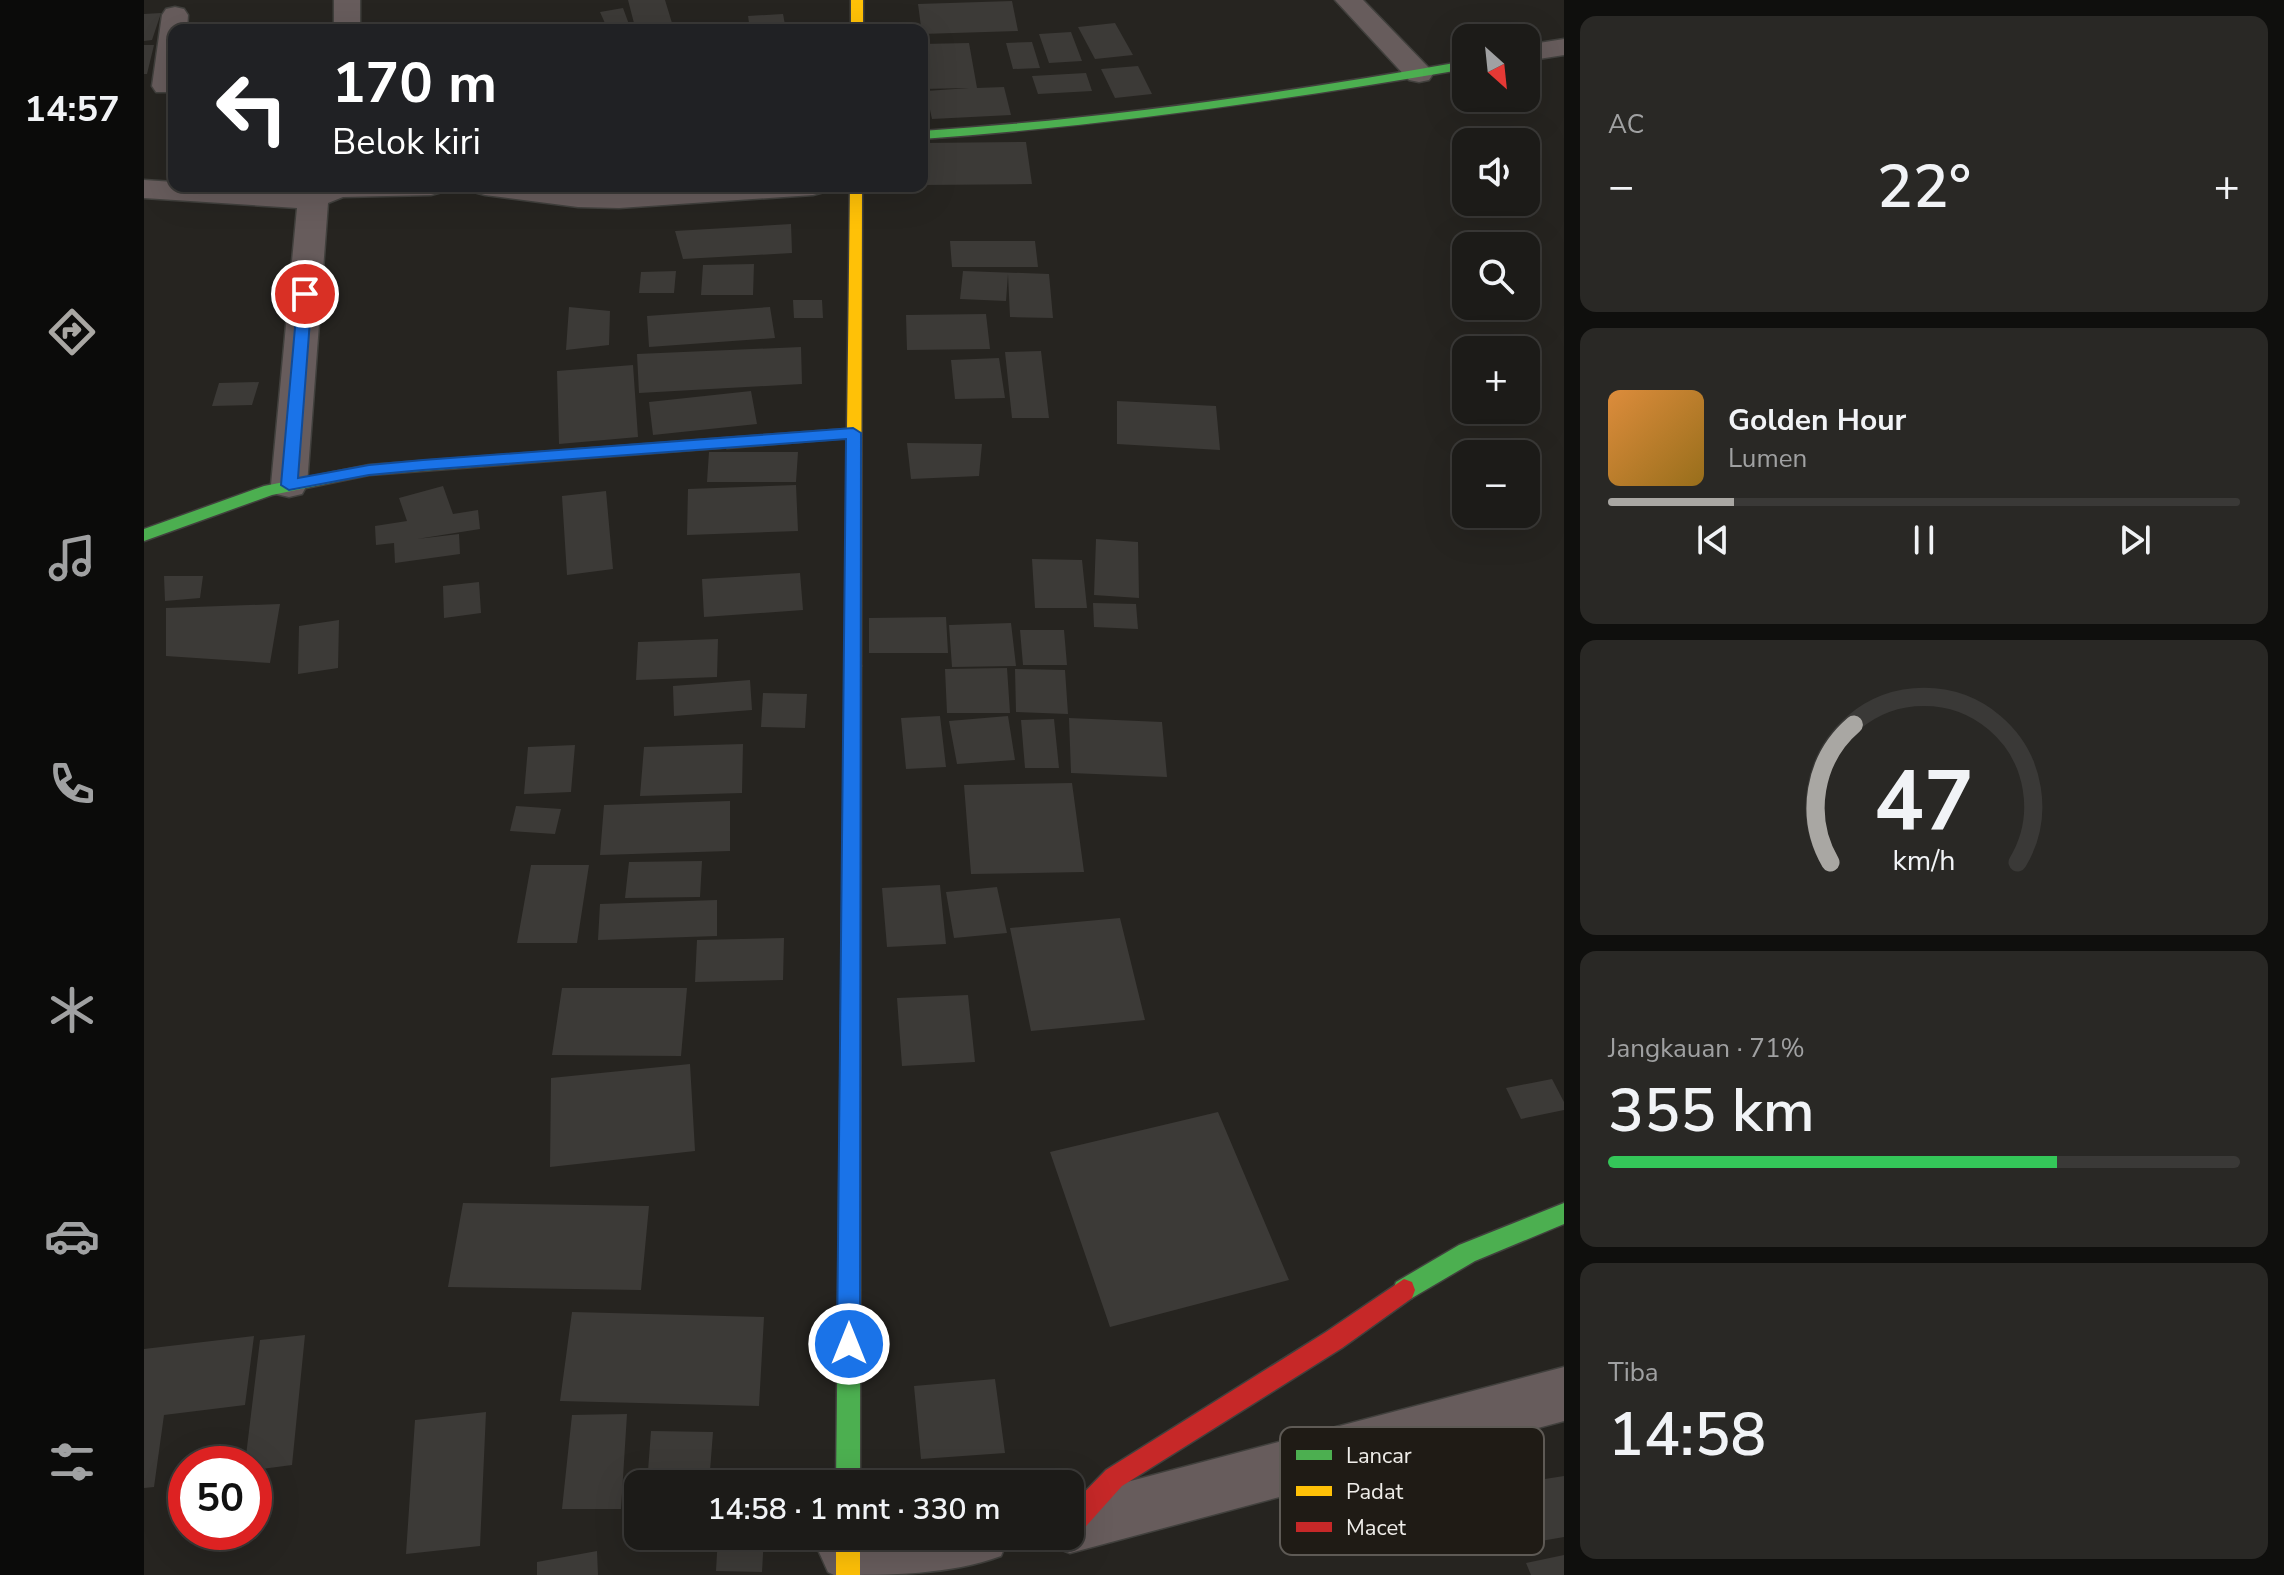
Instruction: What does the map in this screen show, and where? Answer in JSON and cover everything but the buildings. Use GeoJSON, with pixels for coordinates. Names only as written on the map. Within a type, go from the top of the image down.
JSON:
{"type":"FeatureCollection","features":[{"type":"Feature","properties":{"kind":"street"},"geometry":{"type":"LineString","coordinates":[[347,0],[347,24]]}},
{"type":"Feature","properties":{"kind":"street"},"geometry":{"type":"LineString","coordinates":[[857,0],[857,24]]}},
{"type":"Feature","properties":{"kind":"street"},"geometry":{"type":"LineString","coordinates":[[1348,0],[1419,74]]}},
{"type":"Feature","properties":{"kind":"street"},"geometry":{"type":"LineString","coordinates":[[173,24],[175,15]]}},
{"type":"Feature","properties":{"kind":"street"},"geometry":{"type":"LineString","coordinates":[[1540,51],[1564,47]]}},
{"type":"Feature","properties":{"kind":"street"},"geometry":{"type":"LineString","coordinates":[[161,86],[168,50]]}},
{"type":"Feature","properties":{"kind":"street"},"geometry":{"type":"LineString","coordinates":[[928,135],[1037,129],[1278,98],[1452,68]]}},
{"type":"Feature","properties":{"kind":"street"},"geometry":{"type":"LineString","coordinates":[[144,189],[168,189]]}},
{"type":"Feature","properties":{"kind":"street"},"geometry":{"type":"LineString","coordinates":[[289,485],[331,192]]}},
{"type":"Feature","properties":{"kind":"street"},"geometry":{"type":"LineString","coordinates":[[532,192],[619,199],[723,192]]}},
{"type":"Feature","properties":{"kind":"street"},"geometry":{"type":"LineString","coordinates":[[848,1470],[856,192]]}},
{"type":"Feature","properties":{"kind":"street"},"geometry":{"type":"LineString","coordinates":[[144,535],[289,485],[369,470],[853,433]]}},
{"type":"Feature","properties":{"kind":"street"},"geometry":{"type":"LineString","coordinates":[[1084,1510],[1114,1478],[1334,1340],[1406,1289],[1467,1253],[1564,1213]]}},
{"type":"Feature","properties":{"kind":"street"},"geometry":{"type":"LineString","coordinates":[[1440,1427],[1564,1394]]}},
{"type":"Feature","properties":{"kind":"street"},"geometry":{"type":"LineString","coordinates":[[1084,1521],[1280,1469]]}},
{"type":"Feature","properties":{"kind":"street"},"geometry":{"type":"LineString","coordinates":[[848,1554],[878,1550]]}},
{"type":"Feature","properties":{"kind":"traffic: fast"},"geometry":{"type":"LineString","coordinates":[[928,135],[1127,117],[1452,67]]}},
{"type":"Feature","properties":{"kind":"traffic: fast"},"geometry":{"type":"LineString","coordinates":[[144,535],[269,490],[369,470],[727,443]]}},
{"type":"Feature","properties":{"kind":"traffic: fast"},"geometry":{"type":"LineString","coordinates":[[848,1470],[853,666]]}},
{"type":"Feature","properties":{"kind":"traffic: fast"},"geometry":{"type":"LineString","coordinates":[[1404,1290],[1467,1253],[1564,1213]]}},
{"type":"Feature","properties":{"kind":"traffic: slow"},"geometry":{"type":"LineString","coordinates":[[857,0],[857,24]]}},
{"type":"Feature","properties":{"kind":"traffic: slow"},"geometry":{"type":"LineString","coordinates":[[853,666],[856,192]]}},
{"type":"Feature","properties":{"kind":"traffic: slow"},"geometry":{"type":"LineString","coordinates":[[727,443],[853,433]]}},
{"type":"Feature","properties":{"kind":"traffic: slow"},"geometry":{"type":"LineString","coordinates":[[848,1550],[848,1575]]}},
{"type":"Feature","properties":{"kind":"traffic: jam"},"geometry":{"type":"LineString","coordinates":[[1084,1510],[1114,1478],[1334,1340],[1404,1290]]}},
{"type":"Feature","properties":{"kind":"route"},"geometry":{"type":"LineString","coordinates":[[305,294],[289,485],[369,470],[423,465],[853,433],[849,1344]]}}]}
